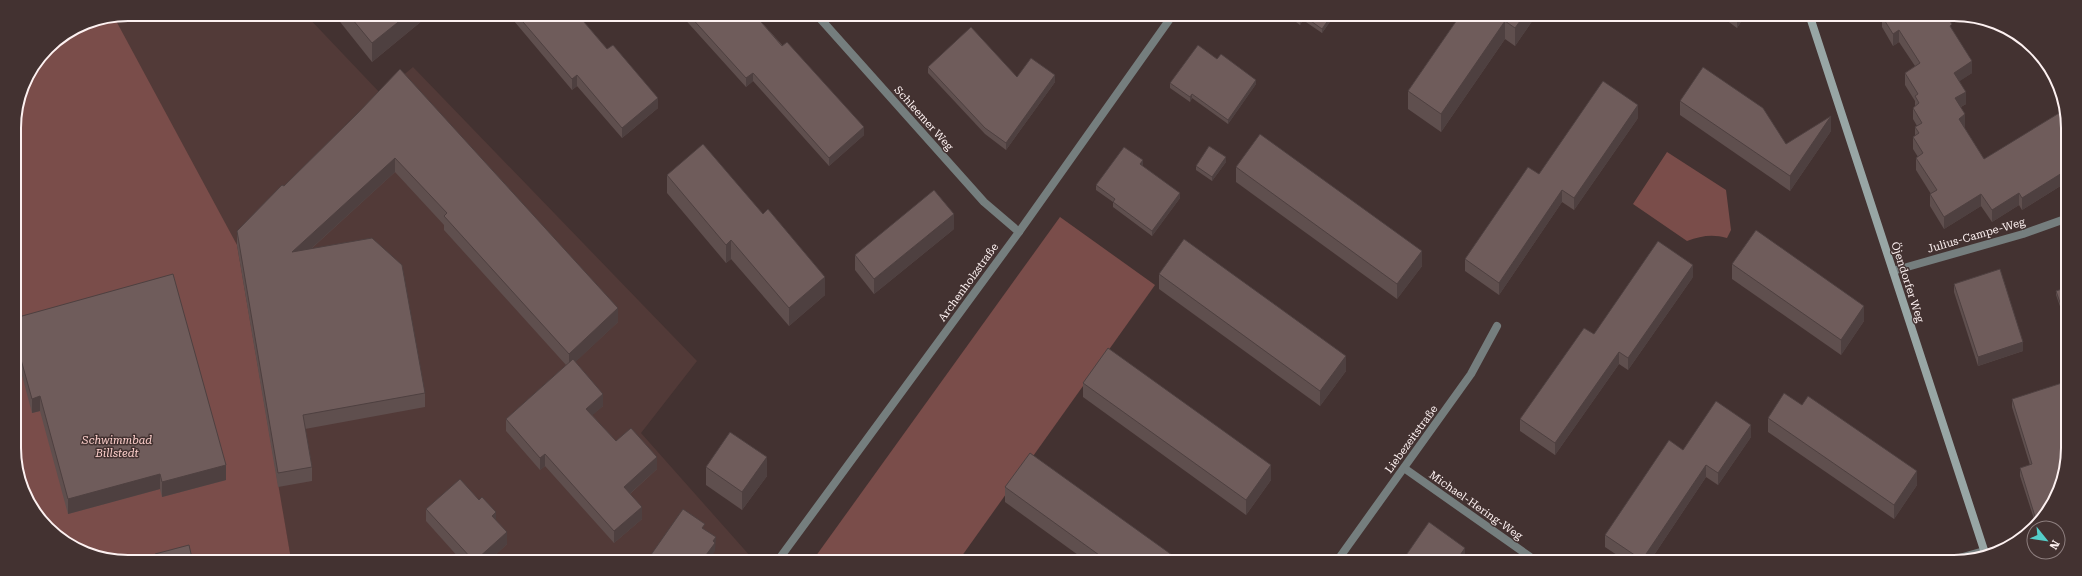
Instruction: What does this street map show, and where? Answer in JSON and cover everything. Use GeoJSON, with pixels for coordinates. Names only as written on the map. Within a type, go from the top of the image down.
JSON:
{"type":"FeatureCollection","features":[{"type":"Feature","properties":{"kind":"street","name":"Schleemer Weg"},"geometry":{"type":"LineString","coordinates":[[822,21],[984,202],[1019,232]]}},
{"type":"Feature","properties":{"kind":"street","name":"Archenholzstraße"},"geometry":{"type":"LineString","coordinates":[[783,555],[1019,232],[1168,21]]}},
{"type":"Feature","properties":{"kind":"street","name":"Öjendorfer Weg"},"geometry":{"type":"LineString","coordinates":[[1811,21],[1984,550]]}},
{"type":"Feature","properties":{"kind":"street","name":"Julius-Campe-Weg"},"geometry":{"type":"LineString","coordinates":[[1893,271],[2023,234],[2061,220]]}},
{"type":"Feature","properties":{"kind":"street","name":"Liebezeitstraße"},"geometry":{"type":"LineString","coordinates":[[1341,555],[1471,374],[1497,326]]}},
{"type":"Feature","properties":{"kind":"street","name":"Michael-Hering-Weg"},"geometry":{"type":"LineString","coordinates":[[1404,468],[1527,555]]}},
{"type":"Feature","properties":{"kind":"shaded area"},"geometry":{"type":"Polygon","coordinates":[[[312,21],[381,94],[413,67],[697,361],[641,433],[749,555],[290,555],[278,487],[116,22],[312,21]]]}},
{"type":"Feature","properties":{"kind":"green space","name":"Schwimmbad Billstedt"},"geometry":{"type":"Polygon","coordinates":[[[117,22],[237,245],[290,555],[128,555],[100,551],[74,541],[52,524],[35,502],[23,469],[21,448],[21,121],[29,87],[35,74],[52,52],[74,35],[93,27],[117,22]]]}},
{"type":"Feature","properties":{"kind":"green space"},"geometry":{"type":"Polygon","coordinates":[[[1667,152],[1726,190],[1731,230],[1727,238],[1707,236],[1687,241],[1633,204],[1667,152]]]}},
{"type":"Feature","properties":{"kind":"green space"},"geometry":{"type":"Polygon","coordinates":[[[1060,217],[1155,285],[963,555],[817,555],[1060,217]]]}},
{"type":"Feature","properties":{"kind":"building"},"geometry":{"type":"Polygon","coordinates":[[[354,21],[400,21],[372,43],[354,21]]]}},
{"type":"Feature","properties":{"kind":"building"},"geometry":{"type":"Polygon","coordinates":[[[522,21],[583,21],[607,49],[613,45],[658,98],[622,128],[577,75],[572,79],[522,21]]]}},
{"type":"Feature","properties":{"kind":"building"},"geometry":{"type":"Polygon","coordinates":[[[694,21],[760,21],[782,46],[787,42],[864,127],[829,158],[753,73],[746,78],[694,21]]]}},
{"type":"Feature","properties":{"kind":"building"},"geometry":{"type":"Polygon","coordinates":[[[1311,21],[1328,21],[1322,29],[1311,21]]]}},
{"type":"Feature","properties":{"kind":"building"},"geometry":{"type":"Polygon","coordinates":[[[1456,21],[1505,21],[1441,114],[1408,91],[1456,21]]]}},
{"type":"Feature","properties":{"kind":"building"},"geometry":{"type":"Polygon","coordinates":[[[1505,21],[1520,21],[1515,28],[1505,21]]]}},
{"type":"Feature","properties":{"kind":"building"},"geometry":{"type":"Polygon","coordinates":[[[1885,21],[1950,21],[1952,24],[1950,26],[1972,61],[1954,73],[1966,92],[1955,98],[1965,114],[1959,119],[1984,159],[2060,113],[2061,174],[2022,198],[2019,193],[1992,210],[1981,194],[1944,217],[1930,194],[1937,190],[1916,158],[1923,153],[1913,137],[1919,133],[1915,127],[1922,123],[1913,108],[1919,103],[1915,96],[1918,94],[1905,73],[1920,63],[1899,30],[1893,34],[1885,21]]]}},
{"type":"Feature","properties":{"kind":"building"},"geometry":{"type":"Polygon","coordinates":[[[971,27],[1017,77],[1031,58],[1055,75],[1006,143],[985,128],[928,67],[971,27]]]}},
{"type":"Feature","properties":{"kind":"building"},"geometry":{"type":"Polygon","coordinates":[[[1198,45],[1217,59],[1221,54],[1256,80],[1228,120],[1192,94],[1190,97],[1170,83],[1198,45]]]}},
{"type":"Feature","properties":{"kind":"building"},"geometry":{"type":"Polygon","coordinates":[[[1703,67],[1763,108],[1786,144],[1831,116],[1790,176],[1680,101],[1703,67]]]}},
{"type":"Feature","properties":{"kind":"building"},"geometry":{"type":"Polygon","coordinates":[[[400,69],[618,308],[569,354],[444,216],[447,213],[395,158],[292,252],[372,238],[402,265],[425,393],[303,415],[312,467],[278,473],[237,231],[282,185],[284,186],[357,114],[400,69]]]}},
{"type":"Feature","properties":{"kind":"building"},"geometry":{"type":"Polygon","coordinates":[[[1603,81],[1638,105],[1574,198],[1562,190],[1499,283],[1465,259],[1528,167],[1539,174],[1603,81]]]}},
{"type":"Feature","properties":{"kind":"building"},"geometry":{"type":"Polygon","coordinates":[[[1260,134],[1422,251],[1397,284],[1236,167],[1260,134]]]}},
{"type":"Feature","properties":{"kind":"building"},"geometry":{"type":"Polygon","coordinates":[[[703,144],[763,214],[768,209],[825,277],[789,308],[731,240],[726,245],[667,175],[703,144]]]}},
{"type":"Feature","properties":{"kind":"building"},"geometry":{"type":"Polygon","coordinates":[[[1209,146],[1226,157],[1212,177],[1196,166],[1209,146]]]}},
{"type":"Feature","properties":{"kind":"building"},"geometry":{"type":"Polygon","coordinates":[[[1124,147],[1143,160],[1140,164],[1180,193],[1152,231],[1113,202],[1115,199],[1096,185],[1124,147]]]}},
{"type":"Feature","properties":{"kind":"building"},"geometry":{"type":"Polygon","coordinates":[[[934,190],[954,214],[874,279],[855,255],[934,190]]]}},
{"type":"Feature","properties":{"kind":"building"},"geometry":{"type":"Polygon","coordinates":[[[1756,230],[1864,306],[1841,340],[1732,264],[1756,230]]]}},
{"type":"Feature","properties":{"kind":"building"},"geometry":{"type":"Polygon","coordinates":[[[1184,239],[1346,356],[1320,391],[1159,274],[1184,239]]]}},
{"type":"Feature","properties":{"kind":"building"},"geometry":{"type":"Polygon","coordinates":[[[1658,241],[1693,265],[1628,358],[1619,352],[1555,443],[1520,419],[1584,328],[1594,334],[1658,241]]]}},
{"type":"Feature","properties":{"kind":"building"},"geometry":{"type":"Polygon","coordinates":[[[2000,269],[2023,342],[1978,357],[1954,284],[2000,269]]]}},
{"type":"Feature","properties":{"kind":"building"},"geometry":{"type":"Polygon","coordinates":[[[173,274],[226,465],[162,482],[160,474],[68,499],[40,396],[32,399],[21,360],[21,316],[173,274]]]}},
{"type":"Feature","properties":{"kind":"building"},"geometry":{"type":"Polygon","coordinates":[[[2061,289],[2061,305],[2056,291],[2061,289]]]}},
{"type":"Feature","properties":{"kind":"building"},"geometry":{"type":"Polygon","coordinates":[[[1108,348],[1271,465],[1246,500],[1083,383],[1108,348]]]}},
{"type":"Feature","properties":{"kind":"building"},"geometry":{"type":"Polygon","coordinates":[[[573,359],[603,394],[586,409],[616,441],[631,428],[657,457],[624,487],[642,507],[614,531],[545,454],[540,458],[506,419],[573,359]]]}},
{"type":"Feature","properties":{"kind":"building"},"geometry":{"type":"Polygon","coordinates":[[[2061,383],[2060,462],[2055,483],[2050,495],[2043,508],[2035,517],[2020,468],[2032,464],[2012,399],[2061,383]]]}},
{"type":"Feature","properties":{"kind":"building"},"geometry":{"type":"Polygon","coordinates":[[[1784,393],[1802,405],[1808,396],[1917,471],[1894,505],[1768,418],[1784,393]]]}},
{"type":"Feature","properties":{"kind":"building"},"geometry":{"type":"Polygon","coordinates":[[[1716,401],[1751,425],[1718,473],[1706,465],[1645,555],[1635,555],[1605,535],[1669,440],[1683,450],[1716,401]]]}},
{"type":"Feature","properties":{"kind":"building"},"geometry":{"type":"Polygon","coordinates":[[[730,432],[767,457],[742,492],[706,467],[730,432]]]}},
{"type":"Feature","properties":{"kind":"building"},"geometry":{"type":"Polygon","coordinates":[[[1030,453],[1172,555],[1099,555],[1005,487],[1030,453]]]}},
{"type":"Feature","properties":{"kind":"building"},"geometry":{"type":"Polygon","coordinates":[[[460,479],[479,500],[482,497],[496,512],[492,516],[507,532],[481,555],[468,555],[426,509],[460,479]]]}},
{"type":"Feature","properties":{"kind":"building"},"geometry":{"type":"Polygon","coordinates":[[[683,509],[705,524],[702,528],[716,537],[713,541],[715,543],[706,555],[651,555],[683,509]]]}},
{"type":"Feature","properties":{"kind":"building"},"geometry":{"type":"Polygon","coordinates":[[[1429,522],[1465,548],[1460,555],[1406,555],[1429,522]]]}},
{"type":"Feature","properties":{"kind":"building"},"geometry":{"type":"Polygon","coordinates":[[[189,545],[191,555],[155,555],[189,545]]]}}]}
